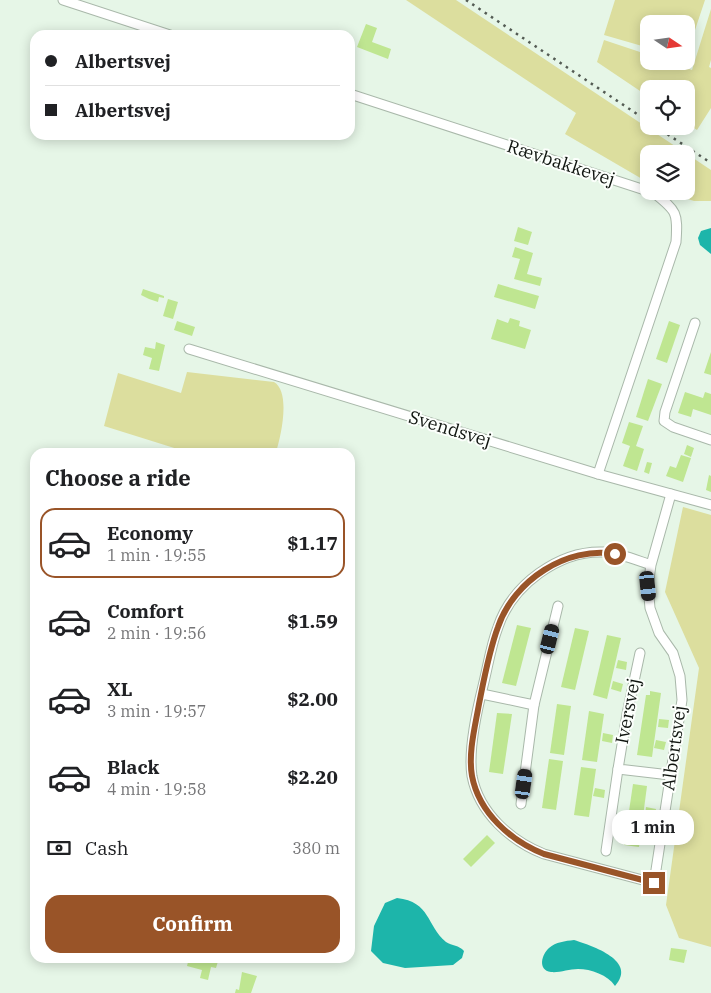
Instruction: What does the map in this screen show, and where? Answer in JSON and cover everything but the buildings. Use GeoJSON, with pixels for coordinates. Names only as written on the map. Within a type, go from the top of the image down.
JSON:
{"type":"FeatureCollection","features":[{"type":"Feature","properties":{"kind":"street"},"geometry":{"type":"LineString","coordinates":[[63,0],[155,30]]}},
{"type":"Feature","properties":{"kind":"street","name":"Rævbakkevej"},"geometry":{"type":"LineString","coordinates":[[355,96],[654,193],[670,205],[678,219],[676,242],[598,474]]}},
{"type":"Feature","properties":{"kind":"street"},"geometry":{"type":"LineString","coordinates":[[695,323],[665,412],[664,421],[673,427],[711,440]]}},
{"type":"Feature","properties":{"kind":"street","name":"Svendsvej"},"geometry":{"type":"LineString","coordinates":[[190,349],[598,474],[711,505]]}},
{"type":"Feature","properties":{"kind":"street","name":"Albertsvej"},"geometry":{"type":"LineString","coordinates":[[651,566],[626,556],[603,552],[577,555],[553,564],[538,574],[522,589],[510,604],[498,626],[472,741],[472,776],[483,803],[498,825],[528,848],[654,883],[682,700],[680,676],[673,653],[659,632],[650,608],[648,586],[651,566],[671,494]]}},
{"type":"Feature","properties":{"kind":"street"},"geometry":{"type":"LineString","coordinates":[[521,804],[534,705],[558,606]]}},
{"type":"Feature","properties":{"kind":"street","name":"Iversvej"},"geometry":{"type":"LineString","coordinates":[[606,851],[627,714],[640,653]]}},
{"type":"Feature","properties":{"kind":"street"},"geometry":{"type":"LineString","coordinates":[[482,694],[534,705]]}},
{"type":"Feature","properties":{"kind":"street","name":"Iversvej"},"geometry":{"type":"LineString","coordinates":[[618,769],[670,775]]}},
{"type":"Feature","properties":{"kind":"green space"},"geometry":{"type":"Polygon","coordinates":[[[406,0],[456,0],[640,123],[640,135],[658,135],[674,145],[640,145],[640,178],[565,134],[576,113],[406,0]]]}},
{"type":"Feature","properties":{"kind":"green space"},"geometry":{"type":"Polygon","coordinates":[[[615,0],[705,0],[695,30],[695,15],[640,15],[640,45],[604,35],[615,0]]]}},
{"type":"Feature","properties":{"kind":"green space"},"geometry":{"type":"Polygon","coordinates":[[[711,9],[711,60],[709,67],[711,68],[711,108],[697,130],[695,129],[695,80],[640,80],[640,91],[597,62],[604,40],[640,52],[640,70],[695,70],[695,60],[711,9]]]}},
{"type":"Feature","properties":{"kind":"green space"},"geometry":{"type":"Polygon","coordinates":[[[695,159],[711,170],[711,201],[691,200],[695,200],[695,159]]]}},
{"type":"Feature","properties":{"kind":"green space"},"geometry":{"type":"Polygon","coordinates":[[[187,372],[274,382],[279,387],[283,404],[282,425],[277,448],[174,448],[104,426],[118,373],[181,393],[187,372]]]}},
{"type":"Feature","properties":{"kind":"green space"},"geometry":{"type":"Polygon","coordinates":[[[683,507],[711,515],[711,947],[679,938],[666,905],[699,668],[665,592],[683,507]]]}},
{"type":"Feature","properties":{"kind":"water"},"geometry":{"type":"Polygon","coordinates":[[[711,228],[711,254],[700,245],[698,238],[701,231],[711,228]]]}},
{"type":"Feature","properties":{"kind":"water"},"geometry":{"type":"Polygon","coordinates":[[[397,898],[408,900],[422,909],[446,942],[464,951],[462,958],[453,965],[405,968],[383,963],[371,951],[374,926],[385,903],[397,898]]]}},
{"type":"Feature","properties":{"kind":"water"},"geometry":{"type":"Polygon","coordinates":[[[574,940],[592,946],[617,962],[621,969],[621,977],[615,986],[599,973],[588,970],[575,969],[551,972],[544,968],[542,962],[544,954],[549,948],[564,941],[574,940]]]}},
{"type":"Feature","properties":{"kind":"railway"},"geometry":{"type":"LineString","coordinates":[[466,0],[640,116]]}},
{"type":"Feature","properties":{"kind":"railway"},"geometry":{"type":"LineString","coordinates":[[669,135],[711,163]]}},
{"type":"Feature","properties":{"kind":"route"},"geometry":{"type":"LineString","coordinates":[[615,554],[603,552],[577,555],[553,564],[538,574],[510,604],[498,626],[482,694],[472,741],[472,776],[483,803],[498,825],[528,848],[654,883]]}}]}
